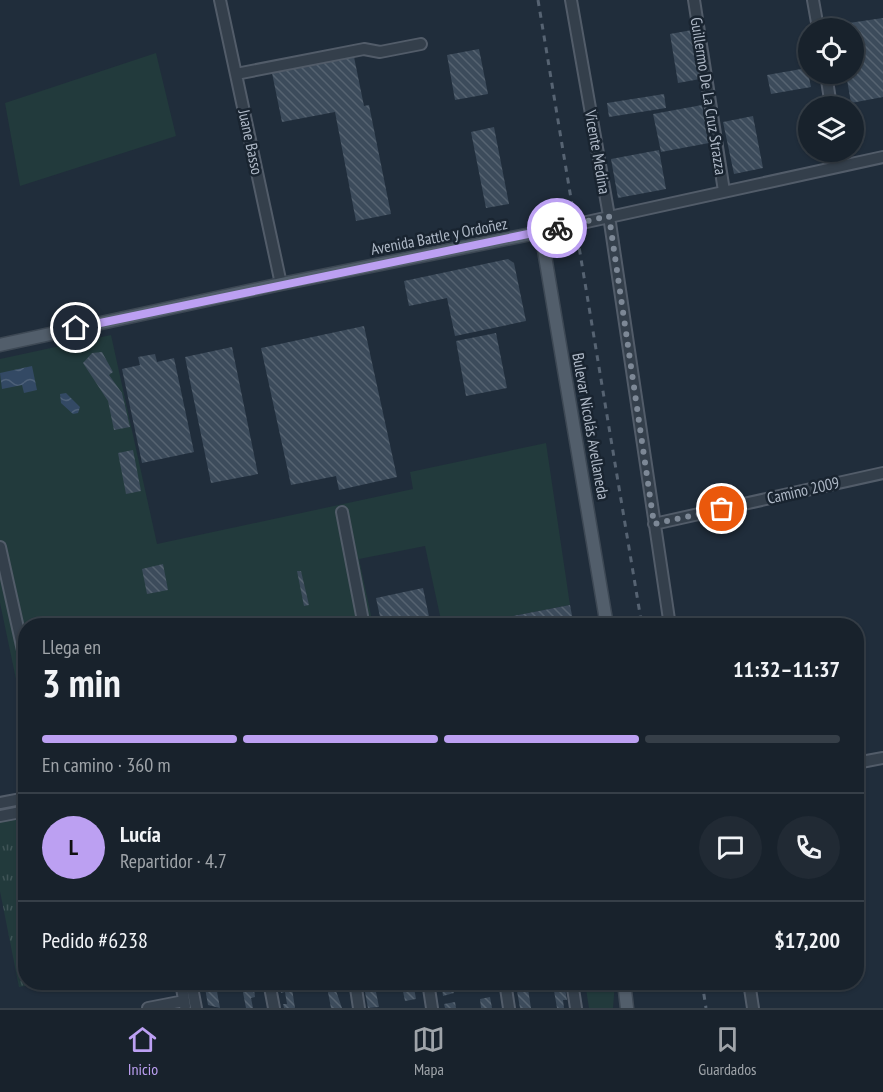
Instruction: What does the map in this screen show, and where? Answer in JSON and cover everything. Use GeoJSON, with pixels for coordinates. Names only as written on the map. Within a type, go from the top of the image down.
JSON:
{"type":"FeatureCollection","features":[{"type":"Feature","properties":{"kind":"main road","name":"Avenida Battle y Ordoñez"},"geometry":{"type":"LineString","coordinates":[[0,345],[281,284],[542,232]]}},
{"type":"Feature","properties":{"kind":"main road","name":"Bulevar Nicolás Avellaneda"},"geometry":{"type":"LineString","coordinates":[[542,232],[607,618]]}},
{"type":"Feature","properties":{"kind":"main road"},"geometry":{"type":"LineString","coordinates":[[618,1008],[621,990]]}},
{"type":"Feature","properties":{"kind":"main road"},"geometry":{"type":"LineString","coordinates":[[624,990],[627,1008]]}},
{"type":"Feature","properties":{"kind":"street","name":"Juane Basso"},"geometry":{"type":"LineString","coordinates":[[220,0],[281,284]]}},
{"type":"Feature","properties":{"kind":"street","name":"Vicente Medina"},"geometry":{"type":"LineString","coordinates":[[571,0],[609,216],[669,618]]}},
{"type":"Feature","properties":{"kind":"street","name":"Guillermo De La Cruz Strazza"},"geometry":{"type":"LineString","coordinates":[[694,0],[724,191]]}},
{"type":"Feature","properties":{"kind":"street"},"geometry":{"type":"LineString","coordinates":[[813,0],[816,18]]}},
{"type":"Feature","properties":{"kind":"street"},"geometry":{"type":"LineString","coordinates":[[236,74],[364,48],[380,52],[421,44]]}},
{"type":"Feature","properties":{"kind":"street","name":"Avenida Battle y Ordoñez"},"geometry":{"type":"LineString","coordinates":[[542,232],[883,157]]}},
{"type":"Feature","properties":{"kind":"street"},"geometry":{"type":"LineString","coordinates":[[840,162],[841,166]]}},
{"type":"Feature","properties":{"kind":"street","name":"Camino 2009"},"geometry":{"type":"LineString","coordinates":[[654,524],[883,472]]}},
{"type":"Feature","properties":{"kind":"street"},"geometry":{"type":"LineString","coordinates":[[342,512],[362,618]]}},
{"type":"Feature","properties":{"kind":"street"},"geometry":{"type":"LineString","coordinates":[[0,547],[18,628]]}},
{"type":"Feature","properties":{"kind":"street"},"geometry":{"type":"LineString","coordinates":[[864,762],[883,758]]}},
{"type":"Feature","properties":{"kind":"street"},"geometry":{"type":"LineString","coordinates":[[0,803],[18,800]]}},
{"type":"Feature","properties":{"kind":"street"},"geometry":{"type":"LineString","coordinates":[[0,816],[18,812]]}},
{"type":"Feature","properties":{"kind":"street"},"geometry":{"type":"LineString","coordinates":[[148,1008],[185,1005],[182,990]]}},
{"type":"Feature","properties":{"kind":"street"},"geometry":{"type":"LineString","coordinates":[[193,990],[196,1008]]}},
{"type":"Feature","properties":{"kind":"street"},"geometry":{"type":"LineString","coordinates":[[271,990],[274,1008]]}},
{"type":"Feature","properties":{"kind":"street"},"geometry":{"type":"LineString","coordinates":[[356,990],[359,1008]]}},
{"type":"Feature","properties":{"kind":"street"},"geometry":{"type":"LineString","coordinates":[[429,990],[432,1008]]}},
{"type":"Feature","properties":{"kind":"street"},"geometry":{"type":"LineString","coordinates":[[506,990],[509,1008]]}},
{"type":"Feature","properties":{"kind":"street"},"geometry":{"type":"LineString","coordinates":[[573,990],[576,1008]]}},
{"type":"Feature","properties":{"kind":"street"},"geometry":{"type":"LineString","coordinates":[[750,990],[753,1008]]}},
{"type":"Feature","properties":{"kind":"green space"},"geometry":{"type":"Polygon","coordinates":[[[156,53],[176,136],[20,186],[5,103],[156,53]]]}},
{"type":"Feature","properties":{"kind":"green space"},"geometry":{"type":"Polygon","coordinates":[[[111,335],[157,544],[413,489],[410,472],[546,443],[570,605],[503,618],[440,618],[425,546],[359,559],[372,618],[18,618],[18,689],[0,603],[0,359],[111,335]]]}},
{"type":"Feature","properties":{"kind":"green space"},"geometry":{"type":"Polygon","coordinates":[[[18,817],[18,982],[0,891],[0,821],[18,817]]]}},
{"type":"Feature","properties":{"kind":"green space"},"geometry":{"type":"Polygon","coordinates":[[[586,990],[614,990],[613,1008],[589,1008],[586,990]]]}},
{"type":"Feature","properties":{"kind":"water"},"geometry":{"type":"Polygon","coordinates":[[[32,366],[37,390],[24,393],[22,385],[2,389],[0,373],[32,366]]]}},
{"type":"Feature","properties":{"kind":"water"},"geometry":{"type":"Polygon","coordinates":[[[66,393],[80,407],[78,413],[73,414],[61,403],[60,394],[66,393]]]}},
{"type":"Feature","properties":{"kind":"building"},"geometry":{"type":"Polygon","coordinates":[[[883,18],[883,97],[864,101],[864,96],[850,96],[848,84],[864,84],[864,21],[883,18]]]}},
{"type":"Feature","properties":{"kind":"building"},"geometry":{"type":"Polygon","coordinates":[[[692,30],[700,79],[678,83],[670,34],[692,30]]]}},
{"type":"Feature","properties":{"kind":"building"},"geometry":{"type":"Polygon","coordinates":[[[479,49],[488,94],[455,100],[447,55],[479,49]]]}},
{"type":"Feature","properties":{"kind":"building"},"geometry":{"type":"Polygon","coordinates":[[[354,57],[364,106],[369,105],[391,214],[356,221],[335,112],[282,122],[272,73],[354,57]]]}},
{"type":"Feature","properties":{"kind":"building"},"geometry":{"type":"Polygon","coordinates":[[[798,70],[798,84],[810,84],[811,87],[771,94],[767,75],[798,70]]]}},
{"type":"Feature","properties":{"kind":"building"},"geometry":{"type":"Polygon","coordinates":[[[664,94],[666,108],[609,117],[607,103],[664,94]]]}},
{"type":"Feature","properties":{"kind":"building"},"geometry":{"type":"Polygon","coordinates":[[[702,105],[709,143],[661,152],[653,114],[702,105]]]}},
{"type":"Feature","properties":{"kind":"building"},"geometry":{"type":"Polygon","coordinates":[[[753,116],[763,168],[734,174],[723,122],[753,116]]]}},
{"type":"Feature","properties":{"kind":"building"},"geometry":{"type":"Polygon","coordinates":[[[494,127],[509,204],[486,208],[471,132],[494,127]]]}},
{"type":"Feature","properties":{"kind":"building"},"geometry":{"type":"Polygon","coordinates":[[[659,150],[666,189],[618,198],[611,159],[659,150]]]}},
{"type":"Feature","properties":{"kind":"building"},"geometry":{"type":"Polygon","coordinates":[[[508,259],[514,263],[526,321],[455,336],[447,298],[409,306],[404,281],[508,259]]]}},
{"type":"Feature","properties":{"kind":"building"},"geometry":{"type":"Polygon","coordinates":[[[364,326],[397,477],[339,490],[336,476],[291,485],[261,348],[364,326]]]}},
{"type":"Feature","properties":{"kind":"building"},"geometry":{"type":"Polygon","coordinates":[[[496,333],[507,388],[466,396],[456,341],[496,333]]]}},
{"type":"Feature","properties":{"kind":"building"},"geometry":{"type":"Polygon","coordinates":[[[232,347],[258,474],[211,483],[185,357],[232,347]]]}},
{"type":"Feature","properties":{"kind":"building"},"geometry":{"type":"Polygon","coordinates":[[[102,352],[113,372],[109,375],[122,393],[130,427],[114,430],[108,401],[83,363],[92,353],[102,352]]]}},
{"type":"Feature","properties":{"kind":"building"},"geometry":{"type":"Polygon","coordinates":[[[155,354],[157,362],[174,358],[194,452],[142,463],[122,369],[140,365],[138,357],[155,354]]]}},
{"type":"Feature","properties":{"kind":"building"},"geometry":{"type":"Polygon","coordinates":[[[133,450],[141,491],[126,494],[118,453],[133,450]]]}},
{"type":"Feature","properties":{"kind":"building"},"geometry":{"type":"Polygon","coordinates":[[[163,564],[168,590],[147,594],[142,569],[163,564]]]}},
{"type":"Feature","properties":{"kind":"building"},"geometry":{"type":"Polygon","coordinates":[[[297,571],[301,571],[309,605],[304,606],[297,571]]]}},
{"type":"Feature","properties":{"kind":"building"},"geometry":{"type":"Polygon","coordinates":[[[423,588],[429,618],[380,618],[376,598],[423,588]]]}},
{"type":"Feature","properties":{"kind":"building"},"geometry":{"type":"Polygon","coordinates":[[[570,605],[572,618],[508,618],[570,605]]]}},
{"type":"Feature","properties":{"kind":"building"},"geometry":{"type":"Polygon","coordinates":[[[205,990],[217,990],[220,1008],[208,1005],[205,990]]]}},
{"type":"Feature","properties":{"kind":"building"},"geometry":{"type":"Polygon","coordinates":[[[243,990],[254,990],[255,997],[251,998],[253,1008],[246,1008],[243,990]]]}},
{"type":"Feature","properties":{"kind":"building"},"geometry":{"type":"Polygon","coordinates":[[[280,990],[292,990],[295,1008],[284,1008],[283,1004],[287,1004],[285,992],[281,993],[280,990]]]}},
{"type":"Feature","properties":{"kind":"building"},"geometry":{"type":"Polygon","coordinates":[[[328,990],[336,990],[342,1008],[331,1008],[328,990]]]}},
{"type":"Feature","properties":{"kind":"building"},"geometry":{"type":"Polygon","coordinates":[[[376,990],[379,1007],[368,1008],[365,992],[376,990]]]}},
{"type":"Feature","properties":{"kind":"building"},"geometry":{"type":"Polygon","coordinates":[[[403,990],[414,990],[416,999],[405,1001],[403,990]]]}},
{"type":"Feature","properties":{"kind":"building"},"geometry":{"type":"Polygon","coordinates":[[[442,990],[453,990],[454,993],[443,996],[442,990]]]}},
{"type":"Feature","properties":{"kind":"building"},"geometry":{"type":"Polygon","coordinates":[[[528,990],[531,1008],[520,1008],[517,991],[528,990]]]}},
{"type":"Feature","properties":{"kind":"building"},"geometry":{"type":"Polygon","coordinates":[[[554,990],[565,990],[567,1000],[563,1000],[564,1008],[557,1008],[554,990]]]}},
{"type":"Feature","properties":{"kind":"building"},"geometry":{"type":"Polygon","coordinates":[[[490,997],[492,1008],[481,1008],[480,999],[490,997]]]}},
{"type":"Feature","properties":{"kind":"building"},"geometry":{"type":"Polygon","coordinates":[[[455,1002],[456,1008],[445,1008],[444,1004],[455,1002]]]}},
{"type":"Feature","properties":{"kind":"railway"},"geometry":{"type":"LineString","coordinates":[[538,0],[641,618]]}},
{"type":"Feature","properties":{"kind":"railway"},"geometry":{"type":"LineString","coordinates":[[703,990],[706,1008]]}},
{"type":"Feature","properties":{"kind":"way so far"},"geometry":{"type":"LineString","coordinates":[[557,228],[609,216],[654,524],[722,509]]}},
{"type":"Feature","properties":{"kind":"route"},"geometry":{"type":"LineString","coordinates":[[76,328],[557,228]]}}]}
